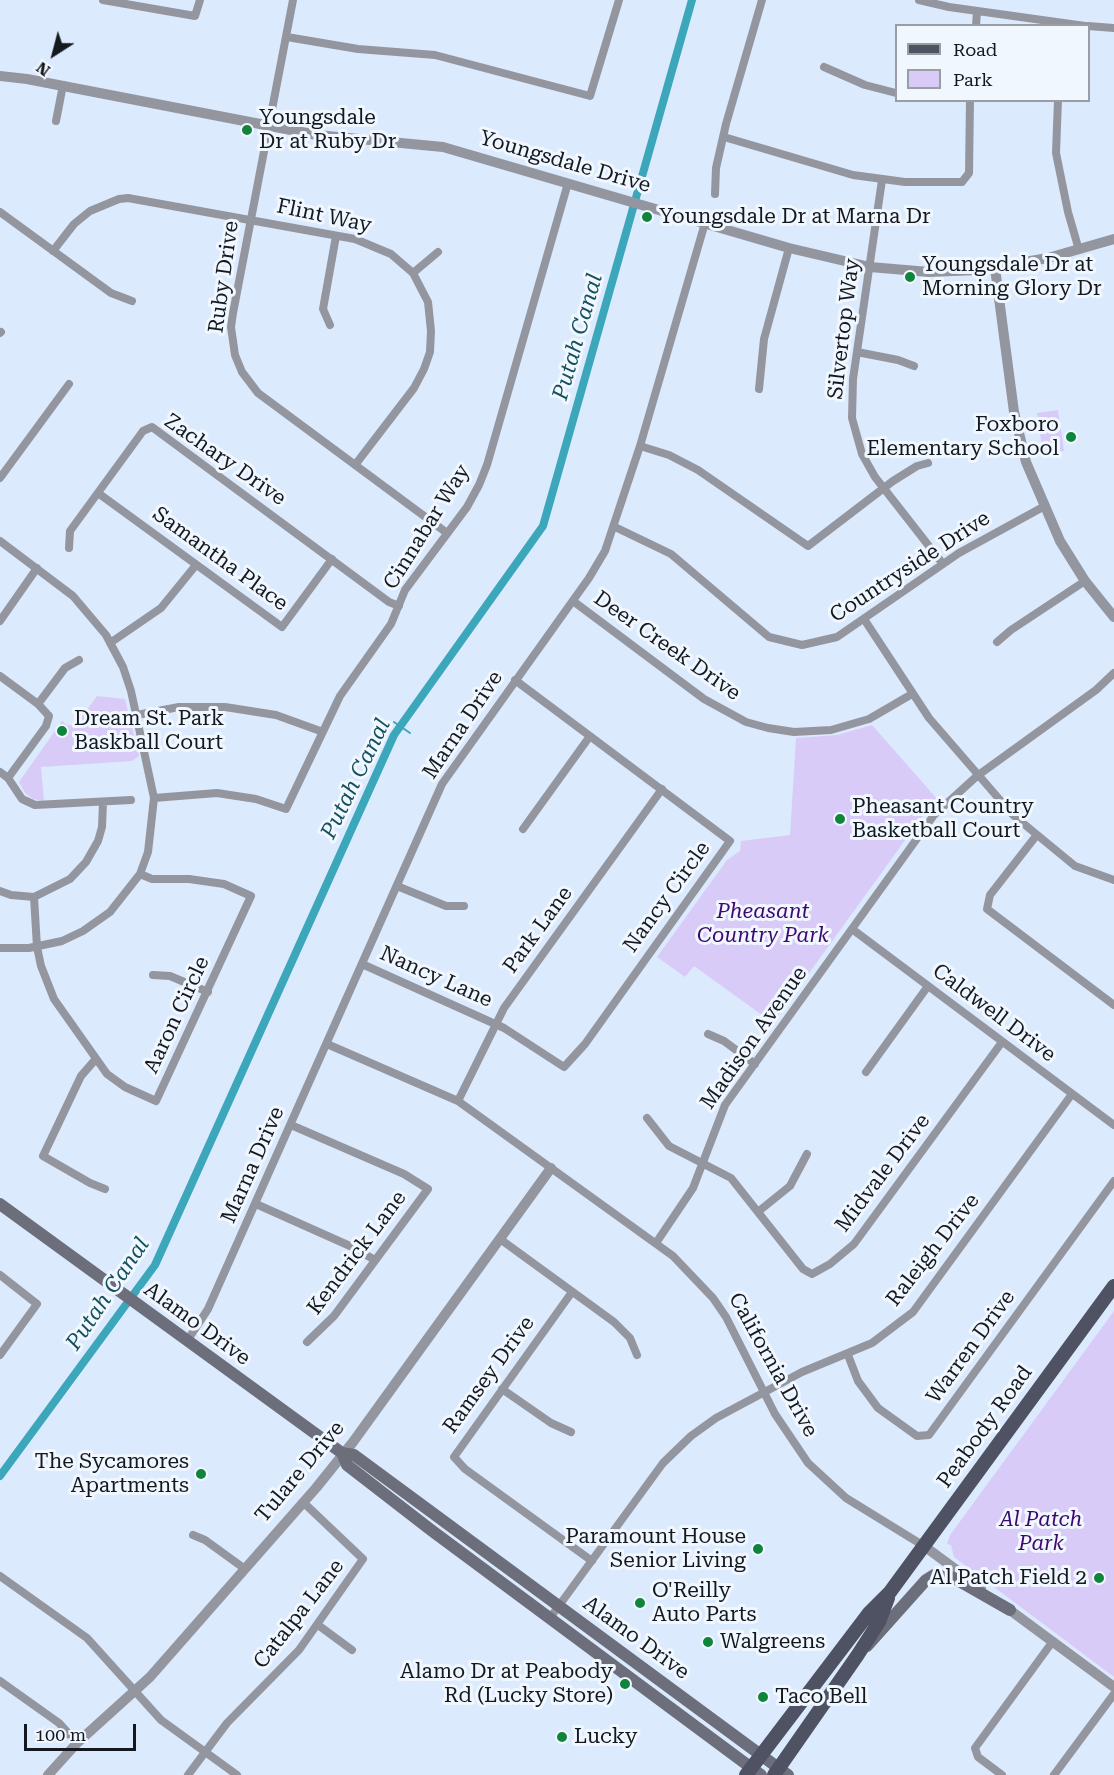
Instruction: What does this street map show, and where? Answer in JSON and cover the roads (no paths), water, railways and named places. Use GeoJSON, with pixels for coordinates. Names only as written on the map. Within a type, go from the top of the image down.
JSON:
{"type":"FeatureCollection","features":[{"type":"Feature","properties":{"kind":"main road","name":"Alamo Drive"},"geometry":{"type":"LineString","coordinates":[[0,1204],[342,1453],[360,1459],[761,1756],[780,1773]]}},
{"type":"Feature","properties":{"kind":"main road","name":"Peabody Road"},"geometry":{"type":"LineString","coordinates":[[753,1772],[761,1756],[869,1613],[890,1592],[1114,1286]]}},
{"type":"Feature","properties":{"kind":"main road","name":"Alamo Drive"},"geometry":{"type":"LineString","coordinates":[[342,1453],[347,1465],[753,1772]]}},
{"type":"Feature","properties":{"kind":"main road"},"geometry":{"type":"LineString","coordinates":[[857,1656],[887,1627],[926,1580],[934,1575],[954,1578],[1010,1610]]}},
{"type":"Feature","properties":{"kind":"main road","name":"Peabody Road"},"geometry":{"type":"LineString","coordinates":[[780,1773],[879,1622],[890,1592]]}},
{"type":"Feature","properties":{"kind":"street"},"geometry":{"type":"LineString","coordinates":[[103,0],[195,16],[200,0]]}},
{"type":"Feature","properties":{"kind":"street","name":"Ruby Drive"},"geometry":{"type":"LineString","coordinates":[[293,0],[231,327],[238,365],[258,393],[447,533]]}},
{"type":"Feature","properties":{"kind":"street"},"geometry":{"type":"LineString","coordinates":[[287,37],[358,49],[435,55],[590,96],[619,0]]}},
{"type":"Feature","properties":{"kind":"street"},"geometry":{"type":"LineString","coordinates":[[715,194],[716,168],[762,0]]}},
{"type":"Feature","properties":{"kind":"street"},"geometry":{"type":"LineString","coordinates":[[918,0],[1058,24]]}},
{"type":"Feature","properties":{"kind":"street"},"geometry":{"type":"LineString","coordinates":[[976,24],[977,11]]}},
{"type":"Feature","properties":{"kind":"street"},"geometry":{"type":"LineString","coordinates":[[1090,26],[1114,28]]}},
{"type":"Feature","properties":{"kind":"street"},"geometry":{"type":"LineString","coordinates":[[824,67],[865,86],[895,93]]}},
{"type":"Feature","properties":{"kind":"street","name":"Youngsdale Drive"},"geometry":{"type":"LineString","coordinates":[[0,76],[63,85],[331,137],[443,147],[789,248],[870,267],[929,272],[995,268],[1079,250],[1114,239]]}},
{"type":"Feature","properties":{"kind":"street"},"geometry":{"type":"LineString","coordinates":[[56,121],[63,85]]}},
{"type":"Feature","properties":{"kind":"street"},"geometry":{"type":"LineString","coordinates":[[724,137],[853,175],[882,180],[962,182],[967,179],[970,102]]}},
{"type":"Feature","properties":{"kind":"street"},"geometry":{"type":"LineString","coordinates":[[1058,102],[1056,153],[1068,212],[1079,250]]}},
{"type":"Feature","properties":{"kind":"street","name":"Silvertop Way"},"geometry":{"type":"LineString","coordinates":[[882,180],[857,352],[852,418],[862,454],[883,488],[943,564]]}},
{"type":"Feature","properties":{"kind":"street","name":"Cinnabar Way"},"geometry":{"type":"LineString","coordinates":[[154,798],[217,793],[256,799],[286,809],[340,696],[381,639],[405,590],[474,495],[487,465],[568,183]]}},
{"type":"Feature","properties":{"kind":"street","name":"Flint Way"},"geometry":{"type":"LineString","coordinates":[[53,251],[74,224],[90,212],[119,199],[153,201],[336,236],[377,246],[391,254],[413,273],[428,302],[429,352],[424,369],[414,387],[355,465]]}},
{"type":"Feature","properties":{"kind":"street"},"geometry":{"type":"LineString","coordinates":[[0,212],[111,293],[132,301]]}},
{"type":"Feature","properties":{"kind":"street","name":"Marna Drive"},"geometry":{"type":"LineString","coordinates":[[187,1341],[208,1309],[442,784],[573,601],[598,563],[615,527],[705,223]]}},
{"type":"Feature","properties":{"kind":"street"},"geometry":{"type":"LineString","coordinates":[[330,325],[324,309],[336,236]]}},
{"type":"Feature","properties":{"kind":"street"},"geometry":{"type":"LineString","coordinates":[[759,389],[764,339],[789,248]]}},
{"type":"Feature","properties":{"kind":"street"},"geometry":{"type":"LineString","coordinates":[[413,273],[438,252]]}},
{"type":"Feature","properties":{"kind":"street"},"geometry":{"type":"LineString","coordinates":[[995,268],[1014,412],[1026,462],[1043,507],[1060,541],[1085,581],[1114,617]]}},
{"type":"Feature","properties":{"kind":"street"},"geometry":{"type":"LineString","coordinates":[[857,352],[898,360],[914,366]]}},
{"type":"Feature","properties":{"kind":"street"},"geometry":{"type":"LineString","coordinates":[[0,478],[69,384]]}},
{"type":"Feature","properties":{"kind":"street","name":"Zachary Drive"},"geometry":{"type":"LineString","coordinates":[[69,548],[70,531],[143,431],[152,427],[332,560],[399,606]]}},
{"type":"Feature","properties":{"kind":"street"},"geometry":{"type":"LineString","coordinates":[[640,446],[669,455],[707,476],[808,546],[883,488],[917,466],[928,463]]}},
{"type":"Feature","properties":{"kind":"street","name":"Samantha Place"},"geometry":{"type":"LineString","coordinates":[[98,493],[282,627],[332,560]]}},
{"type":"Feature","properties":{"kind":"street","name":"Countryside Drive"},"geometry":{"type":"LineString","coordinates":[[615,527],[671,554],[691,568],[759,631],[784,642],[802,645],[825,642],[837,637],[943,564],[1043,507]]}},
{"type":"Feature","properties":{"kind":"street"},"geometry":{"type":"LineString","coordinates":[[0,541],[83,606],[110,643],[127,677],[154,798],[148,852],[140,874],[128,892],[95,923],[62,941],[37,947],[0,948]]}},
{"type":"Feature","properties":{"kind":"street"},"geometry":{"type":"LineString","coordinates":[[110,643],[161,608],[196,565]]}},
{"type":"Feature","properties":{"kind":"street"},"geometry":{"type":"LineString","coordinates":[[0,621],[37,568]]}},
{"type":"Feature","properties":{"kind":"street"},"geometry":{"type":"LineString","coordinates":[[997,642],[1011,630],[1085,581]]}},
{"type":"Feature","properties":{"kind":"street","name":"Deer Creek Drive"},"geometry":{"type":"LineString","coordinates":[[573,601],[704,699],[736,717],[768,728],[794,732],[831,730],[869,719],[912,694]]}},
{"type":"Feature","properties":{"kind":"street"},"geometry":{"type":"LineString","coordinates":[[864,619],[912,694],[941,734],[1013,815],[1075,866],[1114,880]]}},
{"type":"Feature","properties":{"kind":"street"},"geometry":{"type":"LineString","coordinates":[[38,704],[64,668],[79,660]]}},
{"type":"Feature","properties":{"kind":"street","name":"Madison Avenue"},"geometry":{"type":"LineString","coordinates":[[656,1243],[686,1201],[703,1164],[725,1105],[934,814],[977,776],[1096,690],[1114,673]]}},
{"type":"Feature","properties":{"kind":"street"},"geometry":{"type":"LineString","coordinates":[[0,676],[46,710],[48,721],[4,775],[22,799],[35,805],[131,800]]}},
{"type":"Feature","properties":{"kind":"street","name":"Nancy Circle"},"geometry":{"type":"LineString","coordinates":[[495,1023],[564,1067],[585,1044],[730,841],[515,680]]}},
{"type":"Feature","properties":{"kind":"street"},"geometry":{"type":"LineString","coordinates":[[137,715],[179,706],[225,707],[276,715],[323,732]]}},
{"type":"Feature","properties":{"kind":"street"},"geometry":{"type":"LineString","coordinates":[[523,829],[590,736]]}},
{"type":"Feature","properties":{"kind":"street","name":"Park Lane"},"geometry":{"type":"LineString","coordinates":[[458,1101],[495,1023],[663,789]]}},
{"type":"Feature","properties":{"kind":"street"},"geometry":{"type":"LineString","coordinates":[[0,891],[11,895],[34,897],[59,886],[86,862],[102,827],[103,802]]}},
{"type":"Feature","properties":{"kind":"street"},"geometry":{"type":"LineString","coordinates":[[1036,836],[990,895],[987,909],[1114,1005]]}},
{"type":"Feature","properties":{"kind":"street","name":"Aaron Circle"},"geometry":{"type":"LineString","coordinates":[[34,897],[37,947],[41,966],[54,999],[107,1074],[125,1087],[156,1101],[251,896],[224,884],[189,879],[160,880],[140,874]]}},
{"type":"Feature","properties":{"kind":"street"},"geometry":{"type":"LineString","coordinates":[[397,886],[446,906],[464,906]]}},
{"type":"Feature","properties":{"kind":"street","name":"Caldwell Drive"},"geometry":{"type":"LineString","coordinates":[[852,929],[1114,1125]]}},
{"type":"Feature","properties":{"kind":"street","name":"Nancy Lane"},"geometry":{"type":"LineString","coordinates":[[362,964],[495,1023]]}},
{"type":"Feature","properties":{"kind":"street"},"geometry":{"type":"LineString","coordinates":[[153,975],[170,976],[208,992]]}},
{"type":"Feature","properties":{"kind":"street"},"geometry":{"type":"LineString","coordinates":[[866,1072],[928,986]]}},
{"type":"Feature","properties":{"kind":"street"},"geometry":{"type":"LineString","coordinates":[[708,1034],[724,1041],[755,1064]]}},
{"type":"Feature","properties":{"kind":"street","name":"Midvale Drive"},"geometry":{"type":"LineString","coordinates":[[647,1118],[669,1146],[731,1178],[803,1269],[812,1274],[830,1264],[854,1244],[1002,1042]]}},
{"type":"Feature","properties":{"kind":"street","name":"California Drive"},"geometry":{"type":"LineString","coordinates":[[327,1044],[458,1101],[656,1243],[694,1276],[713,1298],[737,1336],[790,1440],[823,1479],[846,1498],[924,1546],[1114,1687]]}},
{"type":"Feature","properties":{"kind":"street"},"geometry":{"type":"LineString","coordinates":[[95,1060],[81,1076],[43,1156],[105,1189]]}},
{"type":"Feature","properties":{"kind":"street","name":"Raleigh Drive"},"geometry":{"type":"LineString","coordinates":[[550,1618],[672,1454],[716,1418],[801,1372],[848,1355],[886,1335],[913,1312],[1072,1094]]}},
{"type":"Feature","properties":{"kind":"street","name":"Kendrick Lane"},"geometry":{"type":"LineString","coordinates":[[291,1125],[404,1174],[428,1189],[334,1317],[307,1342]]}},
{"type":"Feature","properties":{"kind":"street"},"geometry":{"type":"LineString","coordinates":[[759,1211],[790,1186],[807,1154]]}},
{"type":"Feature","properties":{"kind":"street","name":"Tulare Drive"},"geometry":{"type":"LineString","coordinates":[[48,1775],[77,1743],[134,1692],[211,1611],[304,1503],[353,1442],[551,1168]]}},
{"type":"Feature","properties":{"kind":"street","name":"Warren Drive"},"geometry":{"type":"LineString","coordinates":[[848,1355],[866,1394],[878,1408],[916,1436],[929,1435],[1114,1181]]}},
{"type":"Feature","properties":{"kind":"street"},"geometry":{"type":"LineString","coordinates":[[256,1204],[375,1260]]}},
{"type":"Feature","properties":{"kind":"street"},"geometry":{"type":"LineString","coordinates":[[500,1239],[614,1322],[630,1338],[637,1355]]}},
{"type":"Feature","properties":{"kind":"street"},"geometry":{"type":"LineString","coordinates":[[0,1275],[37,1304],[0,1355]]}},
{"type":"Feature","properties":{"kind":"street","name":"Ramsey Drive"},"geometry":{"type":"LineString","coordinates":[[572,1292],[454,1457],[465,1469],[592,1561]]}},
{"type":"Feature","properties":{"kind":"street"},"geometry":{"type":"LineString","coordinates":[[502,1389],[551,1423],[571,1432]]}},
{"type":"Feature","properties":{"kind":"street","name":"Catalpa Lane"},"geometry":{"type":"LineString","coordinates":[[188,1775],[227,1723],[281,1670],[318,1625],[363,1559],[304,1503]]}},
{"type":"Feature","properties":{"kind":"street"},"geometry":{"type":"LineString","coordinates":[[193,1535],[205,1540],[245,1569]]}},
{"type":"Feature","properties":{"kind":"street"},"geometry":{"type":"LineString","coordinates":[[0,1576],[87,1638],[101,1650],[134,1692],[161,1720],[237,1775]]}},
{"type":"Feature","properties":{"kind":"street"},"geometry":{"type":"LineString","coordinates":[[318,1625],[352,1650]]}},
{"type":"Feature","properties":{"kind":"street"},"geometry":{"type":"LineString","coordinates":[[1002,1775],[978,1757],[975,1748],[1053,1641]]}},
{"type":"Feature","properties":{"kind":"street"},"geometry":{"type":"LineString","coordinates":[[0,1681],[53,1718],[77,1743]]}},
{"type":"Feature","properties":{"kind":"street"},"geometry":{"type":"LineString","coordinates":[[1054,1775],[1114,1694]]}},
{"type":"Feature","properties":{"kind":"waterway","name":"Putah Canal"},"geometry":{"type":"LineString","coordinates":[[0,1476],[155,1265],[394,735],[543,526],[692,0]]}},
{"type":"Feature","properties":{"kind":"waterway","name":"Putah Canal"},"geometry":{"type":"LineString","coordinates":[[394,722],[410,733]]}},
{"type":"Feature","properties":{"kind":"place","name":"Youngsdale Dr at Ruby Dr"},"geometry":{"type":"Point","coordinates":[247,130]}},
{"type":"Feature","properties":{"kind":"place","name":"Youngsdale Dr at Marna Dr"},"geometry":{"type":"Point","coordinates":[647,217]}},
{"type":"Feature","properties":{"kind":"place","name":"Youngsdale Dr at Morning Glory Dr"},"geometry":{"type":"Point","coordinates":[910,277]}},
{"type":"Feature","properties":{"kind":"place","name":"Foxboro Elementary School"},"geometry":{"type":"Point","coordinates":[1071,437]}},
{"type":"Feature","properties":{"kind":"place","name":"Dream St. Park Baskball Court"},"geometry":{"type":"Point","coordinates":[62,731]}},
{"type":"Feature","properties":{"kind":"place","name":"Pheasant Country Basketball Court"},"geometry":{"type":"Point","coordinates":[840,819]}},
{"type":"Feature","properties":{"kind":"place","name":"The Sycamores Apartments"},"geometry":{"type":"Point","coordinates":[201,1474]}},
{"type":"Feature","properties":{"kind":"place","name":"Paramount House Senior Living"},"geometry":{"type":"Point","coordinates":[758,1549]}},
{"type":"Feature","properties":{"kind":"place","name":"Al Patch Field 2"},"geometry":{"type":"Point","coordinates":[1099,1578]}},
{"type":"Feature","properties":{"kind":"place","name":"O'Reilly Auto Parts"},"geometry":{"type":"Point","coordinates":[640,1603]}},
{"type":"Feature","properties":{"kind":"place","name":"Walgreens"},"geometry":{"type":"Point","coordinates":[708,1642]}},
{"type":"Feature","properties":{"kind":"place","name":"Alamo Dr at Peabody Rd (Lucky Store)"},"geometry":{"type":"Point","coordinates":[625,1684]}},
{"type":"Feature","properties":{"kind":"place","name":"Taco Bell"},"geometry":{"type":"Point","coordinates":[763,1697]}},
{"type":"Feature","properties":{"kind":"place","name":"Lucky"},"geometry":{"type":"Point","coordinates":[562,1737]}},
{"type":"Feature","properties":{"kind":"park label","name":"Pheasant Country Park"},"geometry":{"type":"Point","coordinates":[763,924]}},
{"type":"Feature","properties":{"kind":"park label","name":"Al Patch Park"},"geometry":{"type":"Point","coordinates":[1041,1532]}}]}
